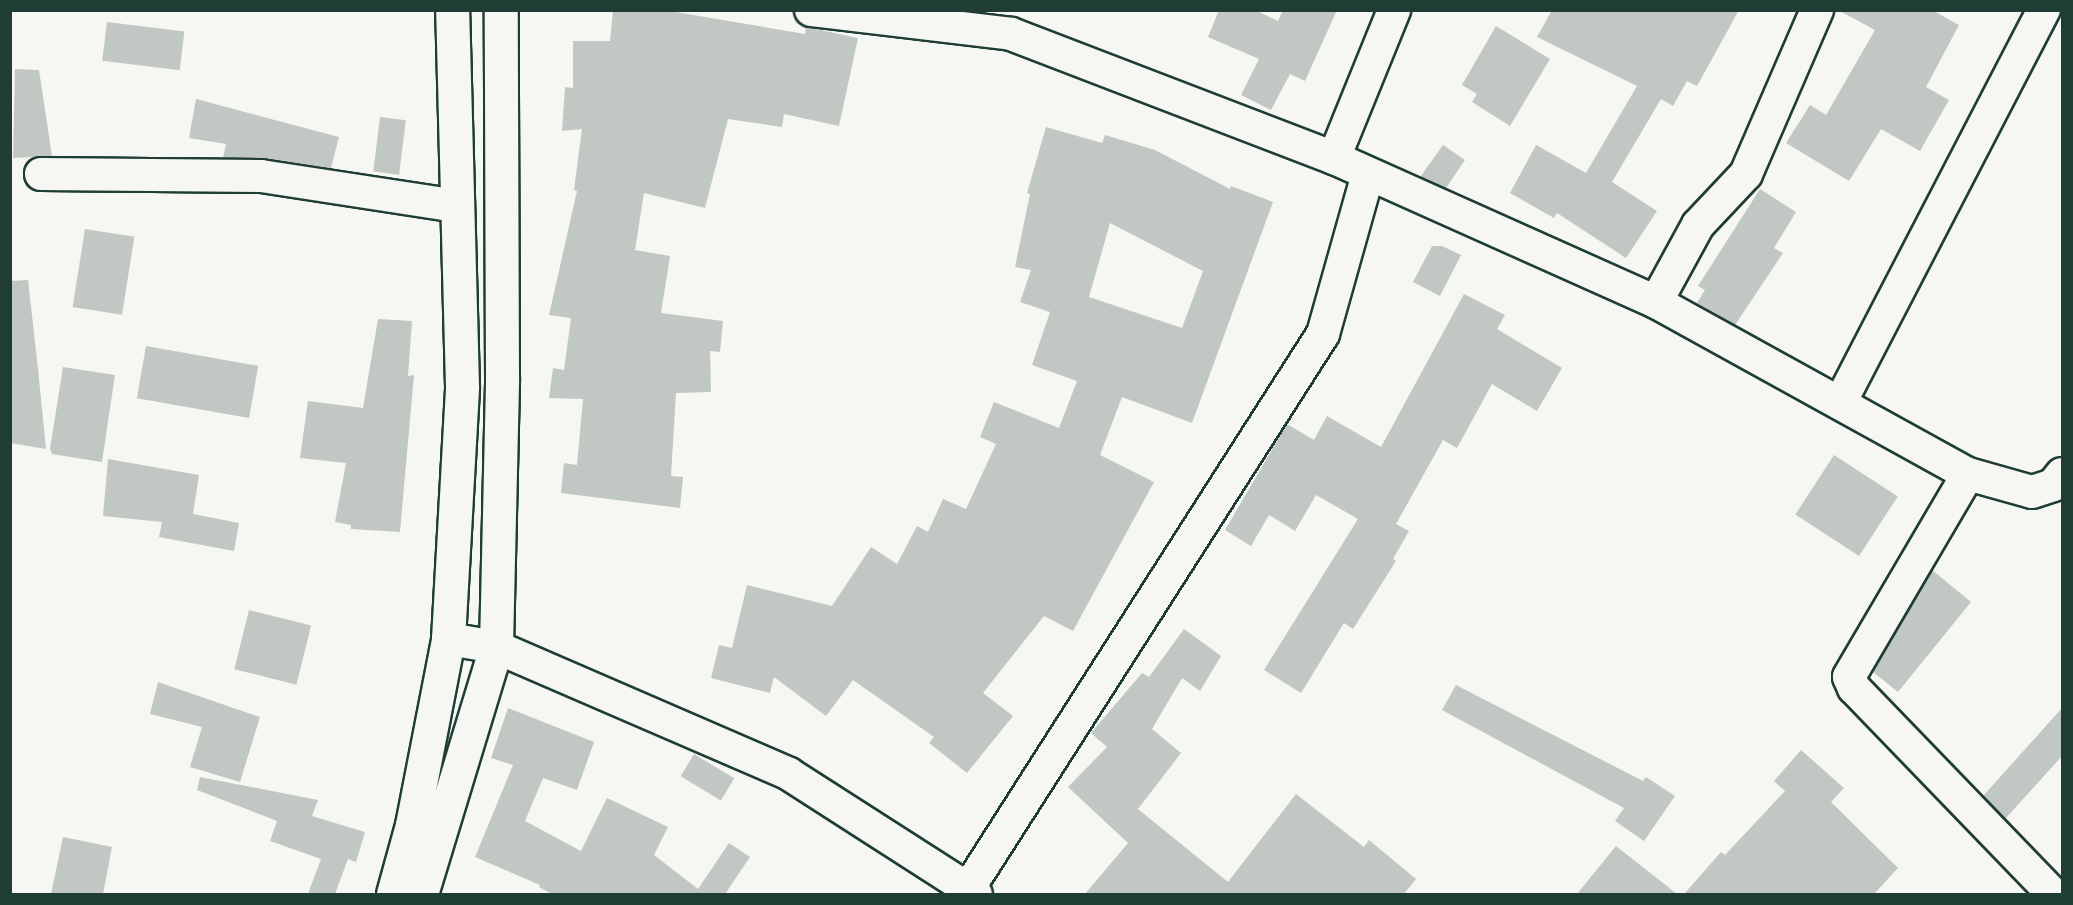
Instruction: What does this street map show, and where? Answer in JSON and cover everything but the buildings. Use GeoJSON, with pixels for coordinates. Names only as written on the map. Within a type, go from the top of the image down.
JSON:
{"type":"FeatureCollection","features":[{"type":"Feature","properties":{"kind":"street"},"geometry":{"type":"LineString","coordinates":[[393,894],[412,825],[448,639],[462,386],[452,10]]}},
{"type":"Feature","properties":{"kind":"street"},"geometry":{"type":"LineString","coordinates":[[421,894],[496,647],[502,377],[501,10]]}},
{"type":"Feature","properties":{"kind":"street"},"geometry":{"type":"LineString","coordinates":[[811,10],[1013,22],[1334,158],[1656,302],[1968,474],[2032,492],[2053,485],[2062,474]]}},
{"type":"Feature","properties":{"kind":"street"},"geometry":{"type":"LineString","coordinates":[[1334,158],[1395,10]]}},
{"type":"Feature","properties":{"kind":"street"},"geometry":{"type":"LineString","coordinates":[[1656,302],[1698,225],[1746,174],[1817,10]]}},
{"type":"Feature","properties":{"kind":"street"},"geometry":{"type":"LineString","coordinates":[[1840,403],[2044,10]]}},
{"type":"Feature","properties":{"kind":"street"},"geometry":{"type":"LineString","coordinates":[[41,174],[261,176],[459,206]]}},
{"type":"Feature","properties":{"kind":"street"},"geometry":{"type":"LineString","coordinates":[[448,639],[496,647],[789,774],[972,892],[1323,334],[1368,174]]}},
{"type":"Feature","properties":{"kind":"street"},"geometry":{"type":"LineString","coordinates":[[1968,474],[1849,678],[1854,688],[2053,894]]}}]}
